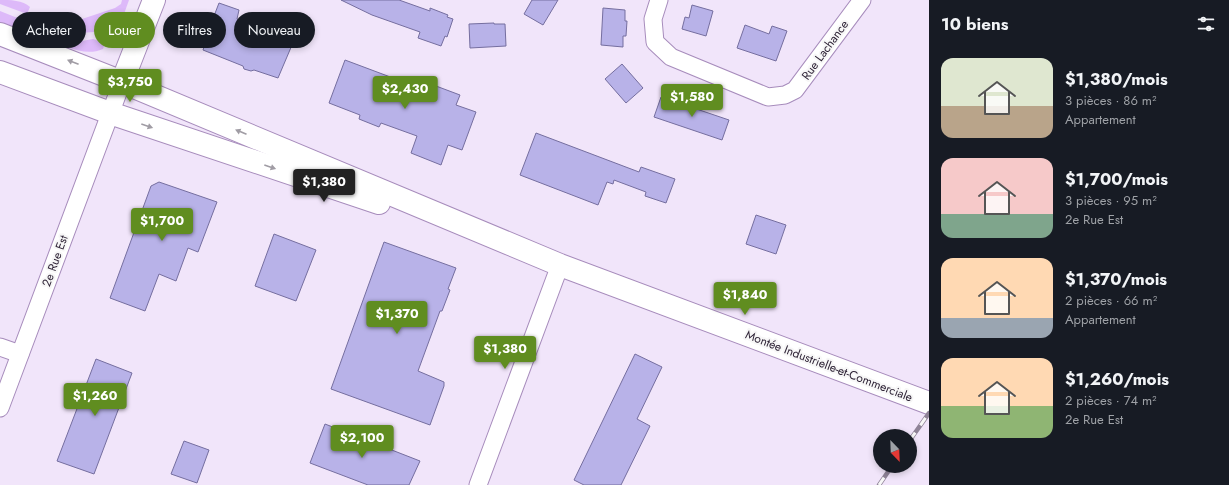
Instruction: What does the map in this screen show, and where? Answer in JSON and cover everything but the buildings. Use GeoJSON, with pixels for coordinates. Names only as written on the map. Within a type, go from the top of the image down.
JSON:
{"type":"FeatureCollection","features":[{"type":"Feature","properties":{"kind":"main road"},"geometry":{"type":"LineString","coordinates":[[122,82],[154,0]]}},
{"type":"Feature","properties":{"kind":"main road","name":"Montée Industrielle-et-Commerciale"},"geometry":{"type":"LineString","coordinates":[[6,40],[122,82],[554,263]]}},
{"type":"Feature","properties":{"kind":"main road","name":"Montée Industrielle-et-Commerciale"},"geometry":{"type":"LineString","coordinates":[[0,72],[110,113],[554,263],[929,403]]}},
{"type":"Feature","properties":{"kind":"street","name":"Rue Lachance"},"geometry":{"type":"LineString","coordinates":[[659,0],[653,19],[655,42],[671,57],[768,97],[785,95],[795,90],[862,0]]}},
{"type":"Feature","properties":{"kind":"street","name":"2e Rue Est"},"geometry":{"type":"LineString","coordinates":[[0,408],[122,82]]}},
{"type":"Feature","properties":{"kind":"street"},"geometry":{"type":"LineString","coordinates":[[478,485],[554,263]]}},
{"type":"Feature","properties":{"kind":"street"},"geometry":{"type":"LineString","coordinates":[[0,347],[20,354]]}},
{"type":"Feature","properties":{"kind":"shaded area"},"geometry":{"type":"Polygon","coordinates":[[[0,0],[12,0],[30,7],[28,12],[22,12],[0,4],[0,0]]]}},
{"type":"Feature","properties":{"kind":"shaded area"},"geometry":{"type":"Polygon","coordinates":[[[122,0],[129,0],[125,12],[103,12],[115,8],[121,4],[122,0]]]}},
{"type":"Feature","properties":{"kind":"shaded area"},"geometry":{"type":"Polygon","coordinates":[[[0,11],[12,16],[12,27],[0,23],[0,11]]]}},
{"type":"Feature","properties":{"kind":"shaded area"},"geometry":{"type":"Polygon","coordinates":[[[94,15],[94,32],[86,33],[86,18],[94,15]]]}},
{"type":"Feature","properties":{"kind":"shaded area"},"geometry":{"type":"Polygon","coordinates":[[[93,39],[94,48],[103,48],[89,52],[68,48],[86,48],[86,40],[93,39]]]}},
{"type":"Feature","properties":{"kind":"railway"},"geometry":{"type":"LineString","coordinates":[[917,430],[929,413]]}},
{"type":"Feature","properties":{"kind":"railway"},"geometry":{"type":"LineString","coordinates":[[879,485],[887,473]]}}]}
